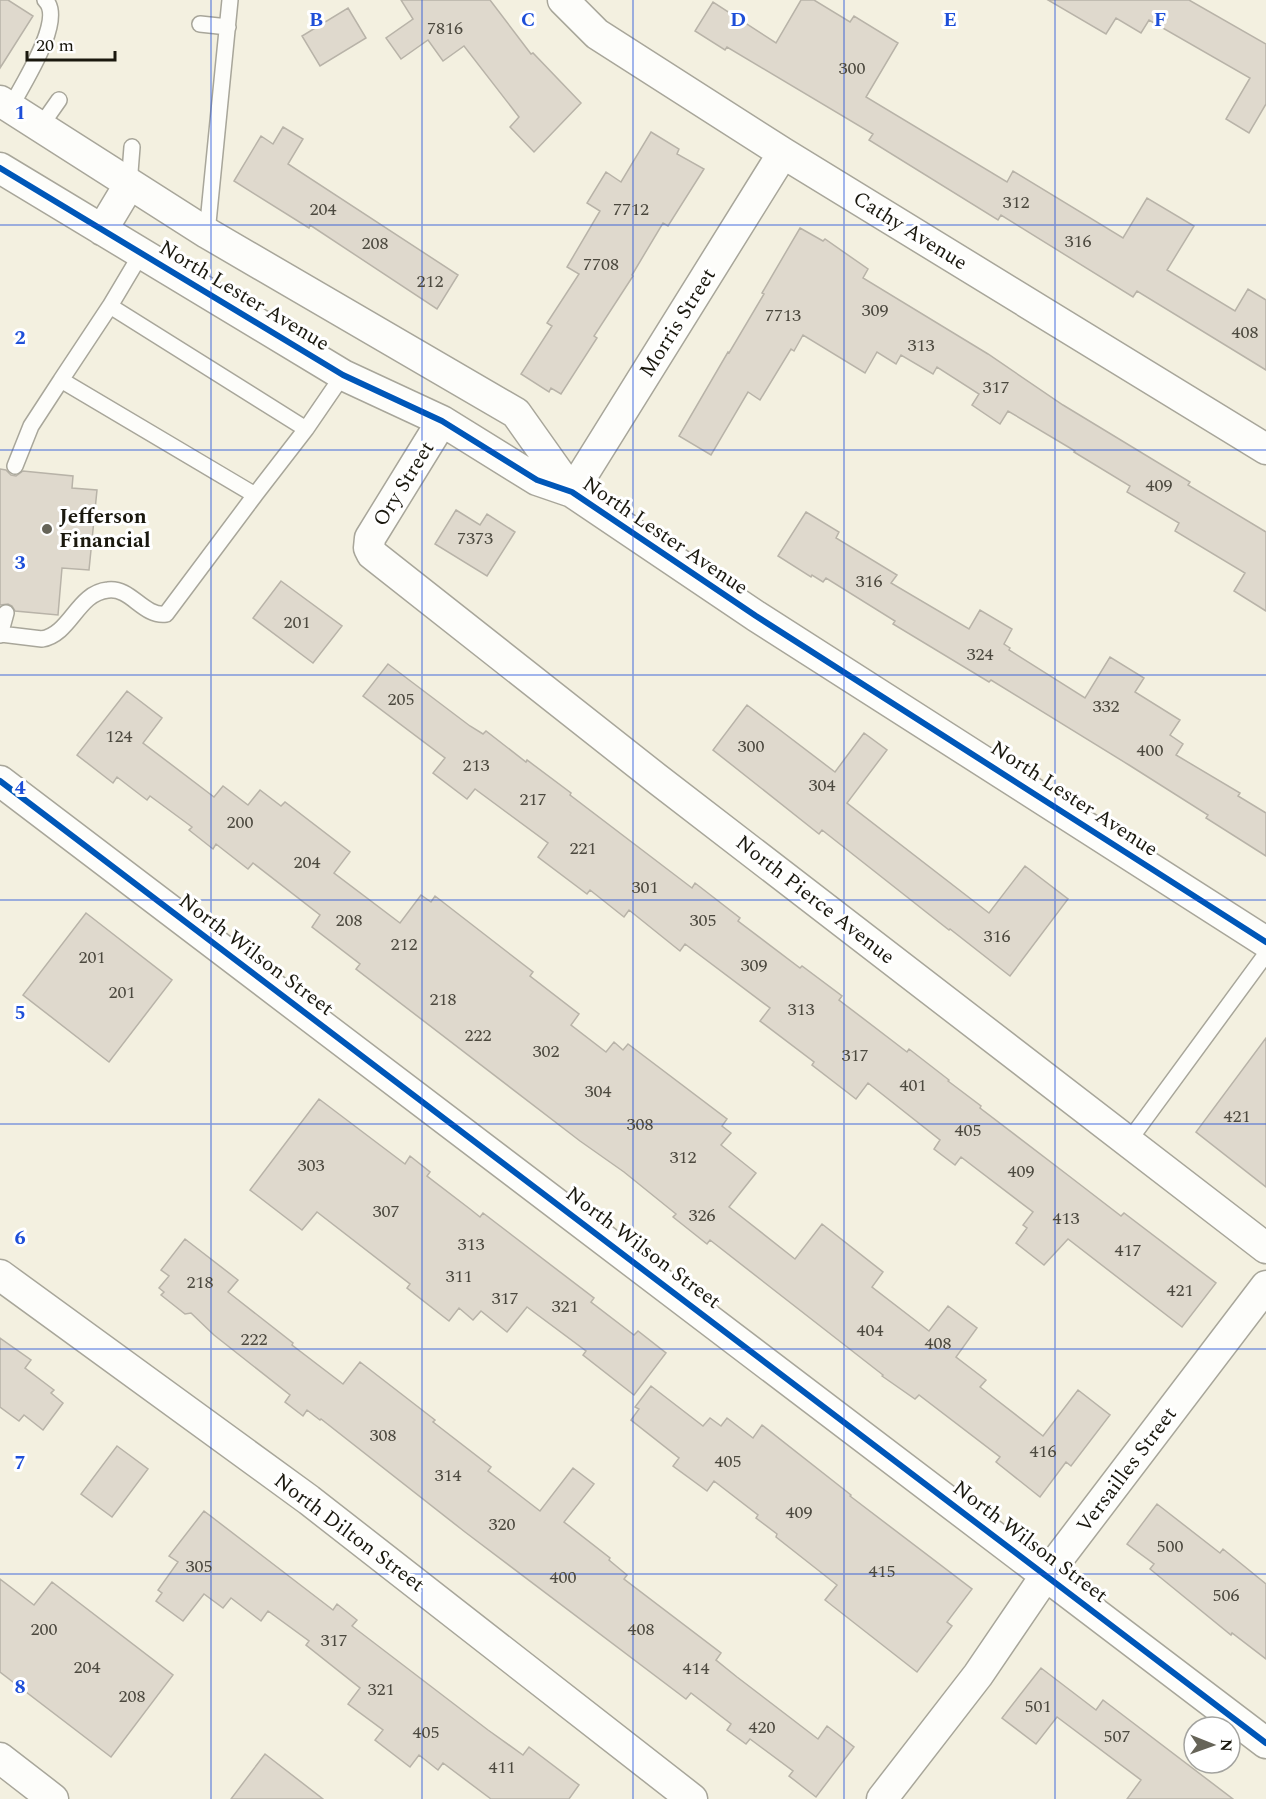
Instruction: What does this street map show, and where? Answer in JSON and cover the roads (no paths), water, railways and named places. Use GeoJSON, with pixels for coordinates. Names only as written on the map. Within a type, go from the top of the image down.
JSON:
{"type":"FeatureCollection","features":[{"type":"Feature","properties":{"kind":"street","name":"Cathy Avenue"},"geometry":{"type":"LineString","coordinates":[[563,0],[597,34],[783,153],[1266,449]]}},
{"type":"Feature","properties":{"kind":"street","name":"North Lester Avenue"},"geometry":{"type":"LineString","coordinates":[[3,111],[40,128],[207,233],[516,413],[572,492]]}},
{"type":"Feature","properties":{"kind":"street","name":"Morris Street"},"geometry":{"type":"LineString","coordinates":[[572,492],[783,153]]}},
{"type":"Feature","properties":{"kind":"street","name":"North Lester Avenue"},"geometry":{"type":"LineString","coordinates":[[0,168],[344,375],[442,421],[537,480],[572,492],[756,616],[1266,942]]}},
{"type":"Feature","properties":{"kind":"street"},"geometry":{"type":"LineString","coordinates":[[102,230],[129,185]]}},
{"type":"Feature","properties":{"kind":"street","name":"Ory Street"},"geometry":{"type":"LineString","coordinates":[[369,548],[370,538],[442,421]]}},
{"type":"Feature","properties":{"kind":"street","name":"North Pierce Avenue"},"geometry":{"type":"LineString","coordinates":[[369,548],[372,554],[638,763],[1266,1248]]}},
{"type":"Feature","properties":{"kind":"street","name":"North Wilson Street"},"geometry":{"type":"LineString","coordinates":[[0,781],[1266,1743]]}},
{"type":"Feature","properties":{"kind":"street","name":"North Dilton Street"},"geometry":{"type":"LineString","coordinates":[[0,1275],[309,1500],[692,1799]]}},
{"type":"Feature","properties":{"kind":"street","name":"Versailles Street"},"geometry":{"type":"LineString","coordinates":[[882,1799],[978,1675],[1046,1575],[1266,1286]]}},
{"type":"Feature","properties":{"kind":"street"},"geometry":{"type":"LineString","coordinates":[[0,1758],[53,1799]]}},
{"type":"Feature","properties":{"kind":"lane"},"geometry":{"type":"LineString","coordinates":[[3,111],[49,34],[52,20],[49,3],[45,0]]}},
{"type":"Feature","properties":{"kind":"lane"},"geometry":{"type":"LineString","coordinates":[[207,233],[230,0]]}},
{"type":"Feature","properties":{"kind":"lane"},"geometry":{"type":"LineString","coordinates":[[200,24],[228,27]]}},
{"type":"Feature","properties":{"kind":"lane"},"geometry":{"type":"LineString","coordinates":[[40,128],[59,100]]}},
{"type":"Feature","properties":{"kind":"lane"},"geometry":{"type":"LineString","coordinates":[[129,185],[132,147]]}},
{"type":"Feature","properties":{"kind":"lane"},"geometry":{"type":"LineString","coordinates":[[15,466],[31,426],[110,306],[141,254]]}},
{"type":"Feature","properties":{"kind":"lane"},"geometry":{"type":"LineString","coordinates":[[110,306],[306,429]]}},
{"type":"Feature","properties":{"kind":"lane"},"geometry":{"type":"LineString","coordinates":[[6,613],[0,635],[42,639],[58,633],[84,602],[96,593],[107,590],[122,592],[153,614],[166,614],[344,375]]}},
{"type":"Feature","properties":{"kind":"lane"},"geometry":{"type":"LineString","coordinates":[[61,380],[255,495]]}},
{"type":"Feature","properties":{"kind":"lane"},"geometry":{"type":"LineString","coordinates":[[1128,1142],[1266,954]]}},
{"type":"Feature","properties":{"kind":"place","name":"Jefferson Financial"},"geometry":{"type":"Point","coordinates":[47,529]}}]}
